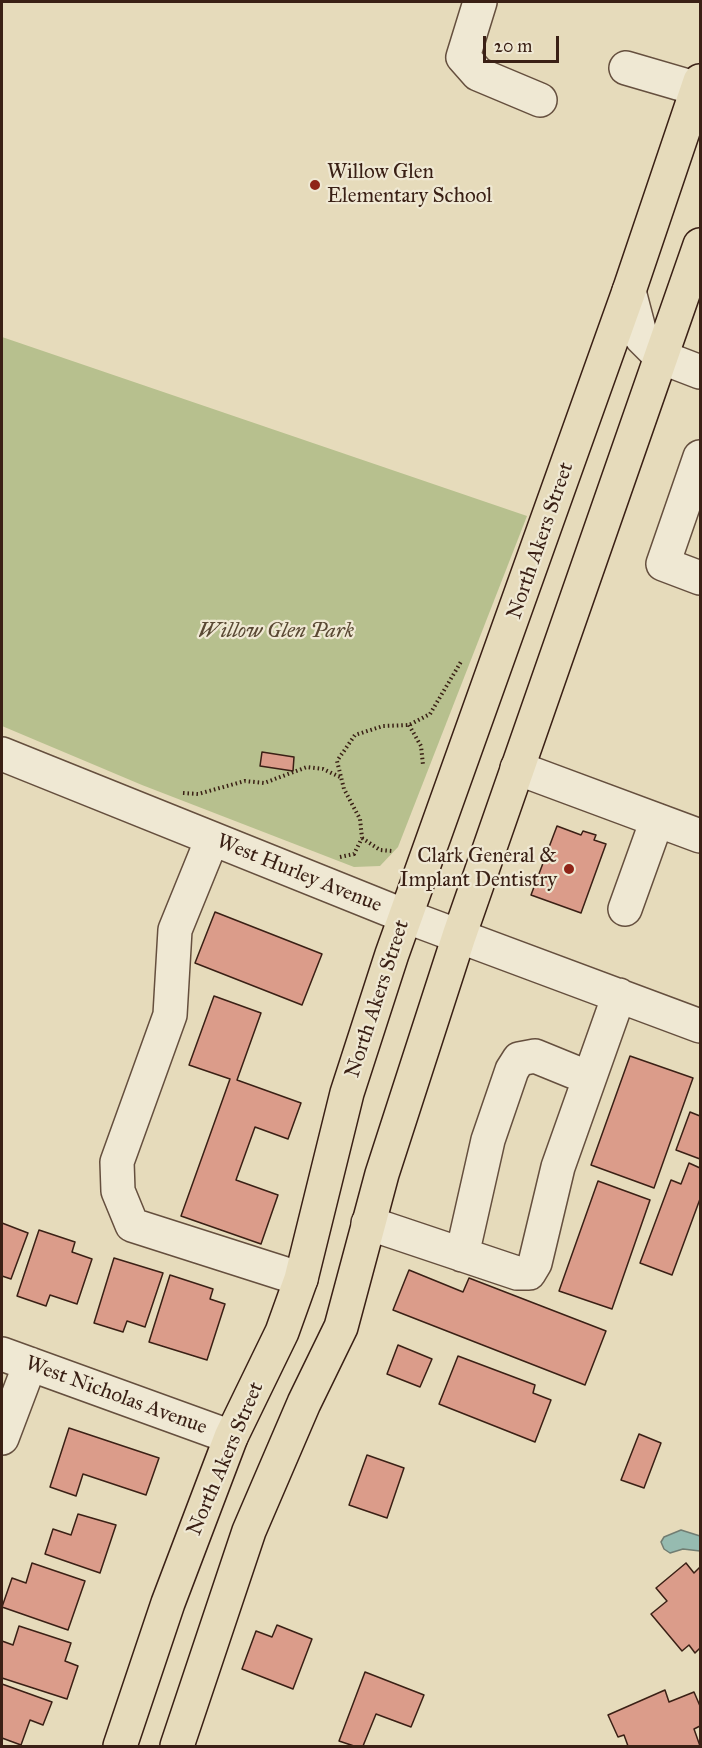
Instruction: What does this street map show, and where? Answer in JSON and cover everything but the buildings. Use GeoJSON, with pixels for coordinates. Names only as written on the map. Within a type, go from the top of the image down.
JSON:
{"type":"FeatureCollection","features":[{"type":"Feature","properties":{"kind":"main road","name":"North Akers Street"},"geometry":{"type":"LineString","coordinates":[[120,1746],[168,1602],[231,1437],[282,1332],[301,1279],[347,1093],[405,916],[629,291],[699,85]]}},
{"type":"Feature","properties":{"kind":"main road"},"geometry":{"type":"LineString","coordinates":[[177,1746],[249,1531],[304,1402],[341,1327],[369,1223],[459,936],[700,245]]}},
{"type":"Feature","properties":{"kind":"street"},"geometry":{"type":"LineString","coordinates":[[480,2],[463,57],[477,74],[540,100]]}},
{"type":"Feature","properties":{"kind":"street"},"geometry":{"type":"LineString","coordinates":[[626,68],[699,85]]}},
{"type":"Feature","properties":{"kind":"street"},"geometry":{"type":"LineString","coordinates":[[629,291],[641,337],[661,357],[700,372]]}},
{"type":"Feature","properties":{"kind":"street"},"geometry":{"type":"LineString","coordinates":[[700,457],[663,564],[700,578]]}},
{"type":"Feature","properties":{"kind":"street","name":"West Hurley Avenue"},"geometry":{"type":"LineString","coordinates":[[2,754],[405,916],[700,1026]]}},
{"type":"Feature","properties":{"kind":"street"},"geometry":{"type":"LineString","coordinates":[[517,768],[700,836]]}},
{"type":"Feature","properties":{"kind":"street"},"geometry":{"type":"LineString","coordinates":[[625,909],[657,820]]}},
{"type":"Feature","properties":{"kind":"street"},"geometry":{"type":"LineString","coordinates":[[212,839],[175,930],[170,1015],[117,1162],[118,1191],[132,1225],[301,1279]]}},
{"type":"Feature","properties":{"kind":"street"},"geometry":{"type":"LineString","coordinates":[[369,1223],[517,1273],[529,1273],[535,1263],[558,1167],[619,995]]}},
{"type":"Feature","properties":{"kind":"street"},"geometry":{"type":"LineString","coordinates":[[462,1255],[488,1140],[512,1070],[519,1059],[535,1056],[589,1078]]}},
{"type":"Feature","properties":{"kind":"street"},"geometry":{"type":"LineString","coordinates":[[2,1438],[16,1359]]}},
{"type":"Feature","properties":{"kind":"street","name":"West Nicholas Avenue"},"geometry":{"type":"LineString","coordinates":[[16,1359],[231,1437]]}},
{"type":"Feature","properties":{"kind":"path"},"geometry":{"type":"LineString","coordinates":[[340,857],[354,854],[362,838],[360,819],[340,777],[337,761],[355,735],[382,726],[409,725],[430,714],[462,660]]}},
{"type":"Feature","properties":{"kind":"path"},"geometry":{"type":"LineString","coordinates":[[409,725],[421,746],[423,765]]}},
{"type":"Feature","properties":{"kind":"path"},"geometry":{"type":"LineString","coordinates":[[176,793],[198,794],[245,781],[264,783],[307,767],[323,769],[340,777]]}},
{"type":"Feature","properties":{"kind":"path"},"geometry":{"type":"LineString","coordinates":[[362,838],[380,850],[392,851]]}},
{"type":"Feature","properties":{"kind":"green space","name":"Willow Glen Park"},"geometry":{"type":"Polygon","coordinates":[[[2,337],[527,516],[398,847],[380,866],[354,867],[142,785],[2,726],[2,337]]]}},
{"type":"Feature","properties":{"kind":"water"},"geometry":{"type":"Polygon","coordinates":[[[681,1530],[700,1536],[700,1551],[683,1549],[670,1553],[664,1549],[661,1542],[664,1537],[681,1530]]]}},
{"type":"Feature","properties":{"kind":"place","name":"Willow Glen Elementary School"},"geometry":{"type":"Point","coordinates":[315,185]}},
{"type":"Feature","properties":{"kind":"place","name":"Clark General & Implant Dentistry"},"geometry":{"type":"Point","coordinates":[569,869]}}]}
